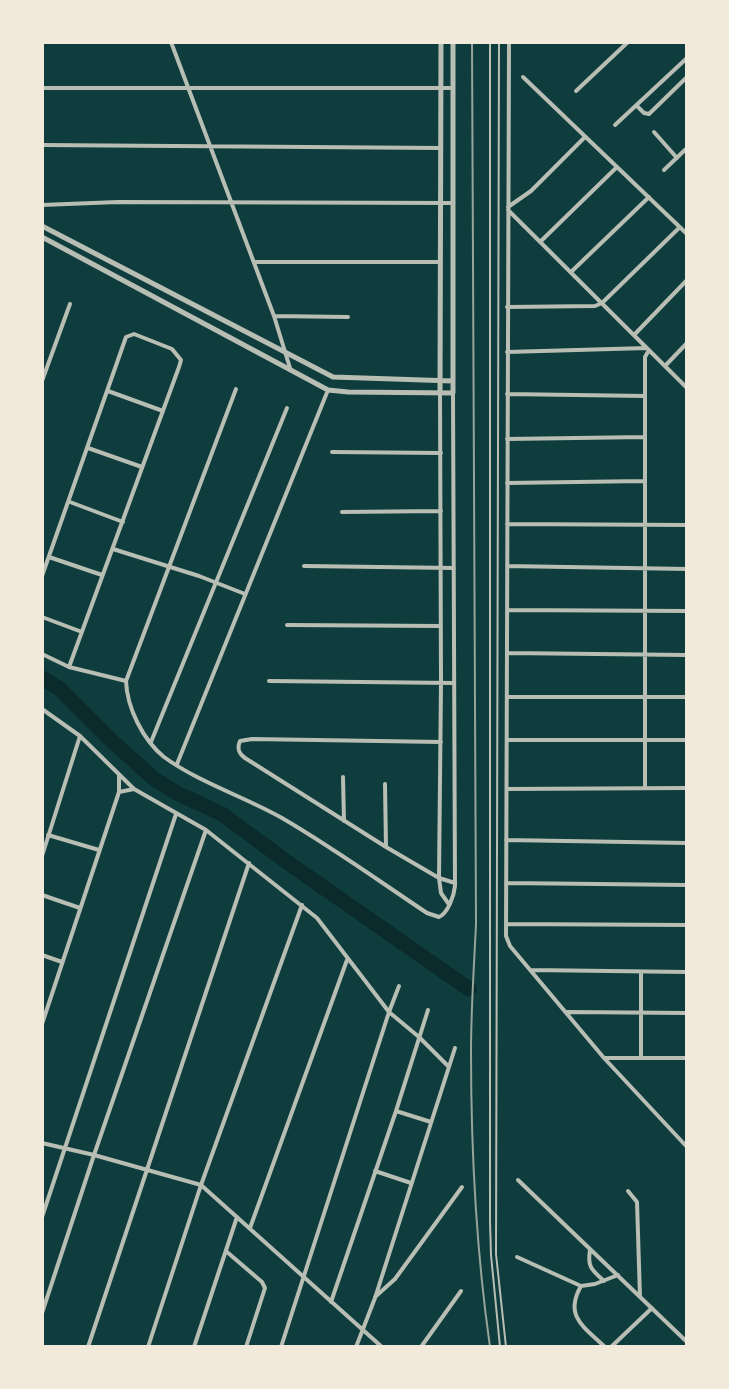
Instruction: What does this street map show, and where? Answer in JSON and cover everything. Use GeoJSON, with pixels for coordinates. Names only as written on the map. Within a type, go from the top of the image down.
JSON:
{"type":"FeatureCollection","features":[{"type":"Feature","properties":{"kind":"street"},"geometry":{"type":"LineString","coordinates":[[171,42],[274,316],[290,368]]}},
{"type":"Feature","properties":{"kind":"street"},"geometry":{"type":"LineString","coordinates":[[441,42],[439,878],[441,893],[448,903]]}},
{"type":"Feature","properties":{"kind":"street"},"geometry":{"type":"LineString","coordinates":[[236,389],[126,681],[126,696],[131,713],[163,756],[282,818],[428,913],[439,917],[444,915],[454,892],[455,883],[453,42]]}},
{"type":"Feature","properties":{"kind":"street"},"geometry":{"type":"LineString","coordinates":[[509,42],[506,936],[510,946],[604,1058],[687,1147]]}},
{"type":"Feature","properties":{"kind":"street"},"geometry":{"type":"LineString","coordinates":[[576,91],[628,42]]}},
{"type":"Feature","properties":{"kind":"street"},"geometry":{"type":"LineString","coordinates":[[615,125],[687,58]]}},
{"type":"Feature","properties":{"kind":"street"},"geometry":{"type":"LineString","coordinates":[[523,77],[687,234]]}},
{"type":"Feature","properties":{"kind":"street"},"geometry":{"type":"LineString","coordinates":[[638,106],[646,114],[651,112],[687,77]]}},
{"type":"Feature","properties":{"kind":"street"},"geometry":{"type":"LineString","coordinates":[[42,88],[453,88]]}},
{"type":"Feature","properties":{"kind":"street"},"geometry":{"type":"LineString","coordinates":[[654,132],[677,158]]}},
{"type":"Feature","properties":{"kind":"street"},"geometry":{"type":"LineString","coordinates":[[507,208],[531,191],[585,136]]}},
{"type":"Feature","properties":{"kind":"street"},"geometry":{"type":"LineString","coordinates":[[42,145],[440,148]]}},
{"type":"Feature","properties":{"kind":"street"},"geometry":{"type":"LineString","coordinates":[[664,170],[687,148]]}},
{"type":"Feature","properties":{"kind":"street"},"geometry":{"type":"LineString","coordinates":[[540,242],[617,167]]}},
{"type":"Feature","properties":{"kind":"street"},"geometry":{"type":"LineString","coordinates":[[571,272],[649,197]]}},
{"type":"Feature","properties":{"kind":"street"},"geometry":{"type":"LineString","coordinates":[[42,205],[118,202],[453,203]]}},
{"type":"Feature","properties":{"kind":"street"},"geometry":{"type":"LineString","coordinates":[[507,208],[687,388]]}},
{"type":"Feature","properties":{"kind":"street"},"geometry":{"type":"LineString","coordinates":[[42,226],[321,372],[340,378],[453,381]]}},
{"type":"Feature","properties":{"kind":"street"},"geometry":{"type":"LineString","coordinates":[[507,307],[595,306],[602,303],[680,227]]}},
{"type":"Feature","properties":{"kind":"street"},"geometry":{"type":"LineString","coordinates":[[42,237],[328,390],[453,393]]}},
{"type":"Feature","properties":{"kind":"street"},"geometry":{"type":"LineString","coordinates":[[254,262],[440,262]]}},
{"type":"Feature","properties":{"kind":"street"},"geometry":{"type":"LineString","coordinates":[[634,335],[687,280]]}},
{"type":"Feature","properties":{"kind":"street"},"geometry":{"type":"LineString","coordinates":[[42,381],[70,304]]}},
{"type":"Feature","properties":{"kind":"street"},"geometry":{"type":"LineString","coordinates":[[274,316],[348,317]]}},
{"type":"Feature","properties":{"kind":"street"},"geometry":{"type":"LineString","coordinates":[[42,576],[126,337],[131,333],[172,350],[179,355],[181,360],[179,367],[69,667]]}},
{"type":"Feature","properties":{"kind":"street"},"geometry":{"type":"LineString","coordinates":[[664,366],[687,343]]}},
{"type":"Feature","properties":{"kind":"street"},"geometry":{"type":"LineString","coordinates":[[507,352],[648,349]]}},
{"type":"Feature","properties":{"kind":"street"},"geometry":{"type":"LineString","coordinates":[[645,788],[645,357],[648,349]]}},
{"type":"Feature","properties":{"kind":"street"},"geometry":{"type":"LineString","coordinates":[[177,764],[328,390]]}},
{"type":"Feature","properties":{"kind":"street"},"geometry":{"type":"LineString","coordinates":[[108,391],[163,411]]}},
{"type":"Feature","properties":{"kind":"street"},"geometry":{"type":"LineString","coordinates":[[507,394],[645,396]]}},
{"type":"Feature","properties":{"kind":"street"},"geometry":{"type":"LineString","coordinates":[[151,742],[287,408]]}},
{"type":"Feature","properties":{"kind":"street"},"geometry":{"type":"LineString","coordinates":[[507,439],[645,438]]}},
{"type":"Feature","properties":{"kind":"street"},"geometry":{"type":"LineString","coordinates":[[88,448],[142,466]]}},
{"type":"Feature","properties":{"kind":"street"},"geometry":{"type":"LineString","coordinates":[[332,452],[441,453]]}},
{"type":"Feature","properties":{"kind":"street"},"geometry":{"type":"LineString","coordinates":[[507,483],[645,481]]}},
{"type":"Feature","properties":{"kind":"street"},"geometry":{"type":"LineString","coordinates":[[69,502],[123,522]]}},
{"type":"Feature","properties":{"kind":"street"},"geometry":{"type":"LineString","coordinates":[[342,512],[441,511]]}},
{"type":"Feature","properties":{"kind":"street"},"geometry":{"type":"LineString","coordinates":[[507,524],[687,525]]}},
{"type":"Feature","properties":{"kind":"street"},"geometry":{"type":"LineString","coordinates":[[113,549],[245,594]]}},
{"type":"Feature","properties":{"kind":"street"},"geometry":{"type":"LineString","coordinates":[[49,557],[102,575]]}},
{"type":"Feature","properties":{"kind":"street"},"geometry":{"type":"LineString","coordinates":[[304,566],[454,568]]}},
{"type":"Feature","properties":{"kind":"street"},"geometry":{"type":"LineString","coordinates":[[507,566],[687,569]]}},
{"type":"Feature","properties":{"kind":"street"},"geometry":{"type":"LineString","coordinates":[[507,610],[687,610]]}},
{"type":"Feature","properties":{"kind":"street"},"geometry":{"type":"LineString","coordinates":[[42,617],[82,632]]}},
{"type":"Feature","properties":{"kind":"street"},"geometry":{"type":"LineString","coordinates":[[287,625],[441,626]]}},
{"type":"Feature","properties":{"kind":"street"},"geometry":{"type":"LineString","coordinates":[[507,653],[687,655]]}},
{"type":"Feature","properties":{"kind":"street"},"geometry":{"type":"LineString","coordinates":[[42,654],[69,667],[126,681]]}},
{"type":"Feature","properties":{"kind":"street"},"geometry":{"type":"LineString","coordinates":[[269,681],[454,683]]}},
{"type":"Feature","properties":{"kind":"street"},"geometry":{"type":"LineString","coordinates":[[507,697],[687,697]]}},
{"type":"Feature","properties":{"kind":"street"},"geometry":{"type":"LineString","coordinates":[[42,709],[80,736],[134,789],[206,831],[317,918],[389,1012],[419,1037],[449,1067]]}},
{"type":"Feature","properties":{"kind":"street"},"geometry":{"type":"LineString","coordinates":[[42,856],[80,736]]}},
{"type":"Feature","properties":{"kind":"street"},"geometry":{"type":"LineString","coordinates":[[441,742],[252,739],[240,741],[238,746],[241,755],[386,848],[439,878],[455,883]]}},
{"type":"Feature","properties":{"kind":"street"},"geometry":{"type":"LineString","coordinates":[[507,740],[687,740]]}},
{"type":"Feature","properties":{"kind":"street"},"geometry":{"type":"LineString","coordinates":[[42,1024],[119,792],[119,775]]}},
{"type":"Feature","properties":{"kind":"street"},"geometry":{"type":"LineString","coordinates":[[343,777],[344,821]]}},
{"type":"Feature","properties":{"kind":"street"},"geometry":{"type":"LineString","coordinates":[[385,784],[386,848]]}},
{"type":"Feature","properties":{"kind":"street"},"geometry":{"type":"LineString","coordinates":[[507,789],[687,788]]}},
{"type":"Feature","properties":{"kind":"street"},"geometry":{"type":"LineString","coordinates":[[119,792],[134,789]]}},
{"type":"Feature","properties":{"kind":"street"},"geometry":{"type":"LineString","coordinates":[[42,1217],[176,814]]}},
{"type":"Feature","properties":{"kind":"street"},"geometry":{"type":"LineString","coordinates":[[42,1313],[206,831]]}},
{"type":"Feature","properties":{"kind":"street"},"geometry":{"type":"LineString","coordinates":[[48,835],[99,850]]}},
{"type":"Feature","properties":{"kind":"street"},"geometry":{"type":"LineString","coordinates":[[506,840],[687,843]]}},
{"type":"Feature","properties":{"kind":"street"},"geometry":{"type":"LineString","coordinates":[[88,1347],[249,863]]}},
{"type":"Feature","properties":{"kind":"street"},"geometry":{"type":"LineString","coordinates":[[507,884],[687,885]]}},
{"type":"Feature","properties":{"kind":"street"},"geometry":{"type":"LineString","coordinates":[[42,895],[80,908]]}},
{"type":"Feature","properties":{"kind":"street"},"geometry":{"type":"LineString","coordinates":[[148,1347],[201,1185],[302,905]]}},
{"type":"Feature","properties":{"kind":"street"},"geometry":{"type":"LineString","coordinates":[[506,924],[687,925]]}},
{"type":"Feature","properties":{"kind":"street"},"geometry":{"type":"LineString","coordinates":[[42,955],[62,962]]}},
{"type":"Feature","properties":{"kind":"street"},"geometry":{"type":"LineString","coordinates":[[250,1228],[348,959]]}},
{"type":"Feature","properties":{"kind":"street"},"geometry":{"type":"LineString","coordinates":[[530,970],[687,972]]}},
{"type":"Feature","properties":{"kind":"street"},"geometry":{"type":"LineString","coordinates":[[641,972],[641,1058]]}},
{"type":"Feature","properties":{"kind":"street"},"geometry":{"type":"LineString","coordinates":[[281,1347],[399,986]]}},
{"type":"Feature","properties":{"kind":"street"},"geometry":{"type":"LineString","coordinates":[[331,1302],[428,1010]]}},
{"type":"Feature","properties":{"kind":"street"},"geometry":{"type":"LineString","coordinates":[[566,1012],[687,1013]]}},
{"type":"Feature","properties":{"kind":"street"},"geometry":{"type":"LineString","coordinates":[[356,1347],[375,1298],[455,1048]]}},
{"type":"Feature","properties":{"kind":"street"},"geometry":{"type":"LineString","coordinates":[[604,1058],[687,1058]]}},
{"type":"Feature","properties":{"kind":"street"},"geometry":{"type":"LineString","coordinates":[[396,1112],[431,1122]]}},
{"type":"Feature","properties":{"kind":"street"},"geometry":{"type":"LineString","coordinates":[[42,1143],[201,1185],[382,1347]]}},
{"type":"Feature","properties":{"kind":"street"},"geometry":{"type":"LineString","coordinates":[[375,1171],[411,1183]]}},
{"type":"Feature","properties":{"kind":"street"},"geometry":{"type":"LineString","coordinates":[[518,1180],[687,1342]]}},
{"type":"Feature","properties":{"kind":"street"},"geometry":{"type":"LineString","coordinates":[[375,1298],[395,1279],[462,1187]]}},
{"type":"Feature","properties":{"kind":"street"},"geometry":{"type":"LineString","coordinates":[[628,1191],[637,1202],[640,1297]]}},
{"type":"Feature","properties":{"kind":"street"},"geometry":{"type":"LineString","coordinates":[[196,1346],[237,1216]]}},
{"type":"Feature","properties":{"kind":"street"},"geometry":{"type":"LineString","coordinates":[[591,1249],[588,1262],[594,1272],[604,1281]]}},
{"type":"Feature","properties":{"kind":"street"},"geometry":{"type":"LineString","coordinates":[[227,1252],[262,1282],[265,1288],[246,1347]]}},
{"type":"Feature","properties":{"kind":"street"},"geometry":{"type":"LineString","coordinates":[[517,1257],[581,1286],[589,1286],[618,1275]]}},
{"type":"Feature","properties":{"kind":"street"},"geometry":{"type":"LineString","coordinates":[[581,1286],[574,1297],[573,1306],[576,1317],[604,1347]]}},
{"type":"Feature","properties":{"kind":"street"},"geometry":{"type":"LineString","coordinates":[[421,1347],[461,1291]]}},
{"type":"Feature","properties":{"kind":"street"},"geometry":{"type":"LineString","coordinates":[[611,1347],[652,1308]]}},
{"type":"Feature","properties":{"kind":"lane"},"geometry":{"type":"LineString","coordinates":[[490,42],[490,1221],[491,1255],[501,1347]]}},
{"type":"Feature","properties":{"kind":"lane"},"geometry":{"type":"LineString","coordinates":[[499,42],[496,1254],[506,1347]]}},
{"type":"Feature","properties":{"kind":"waterway"},"geometry":{"type":"LineString","coordinates":[[42,678],[60,689],[153,778],[177,793],[222,814],[469,989]]}},
{"type":"Feature","properties":{"kind":"railway"},"geometry":{"type":"LineString","coordinates":[[472,42],[476,924],[471,1089],[478,1237],[490,1347]]}}]}
